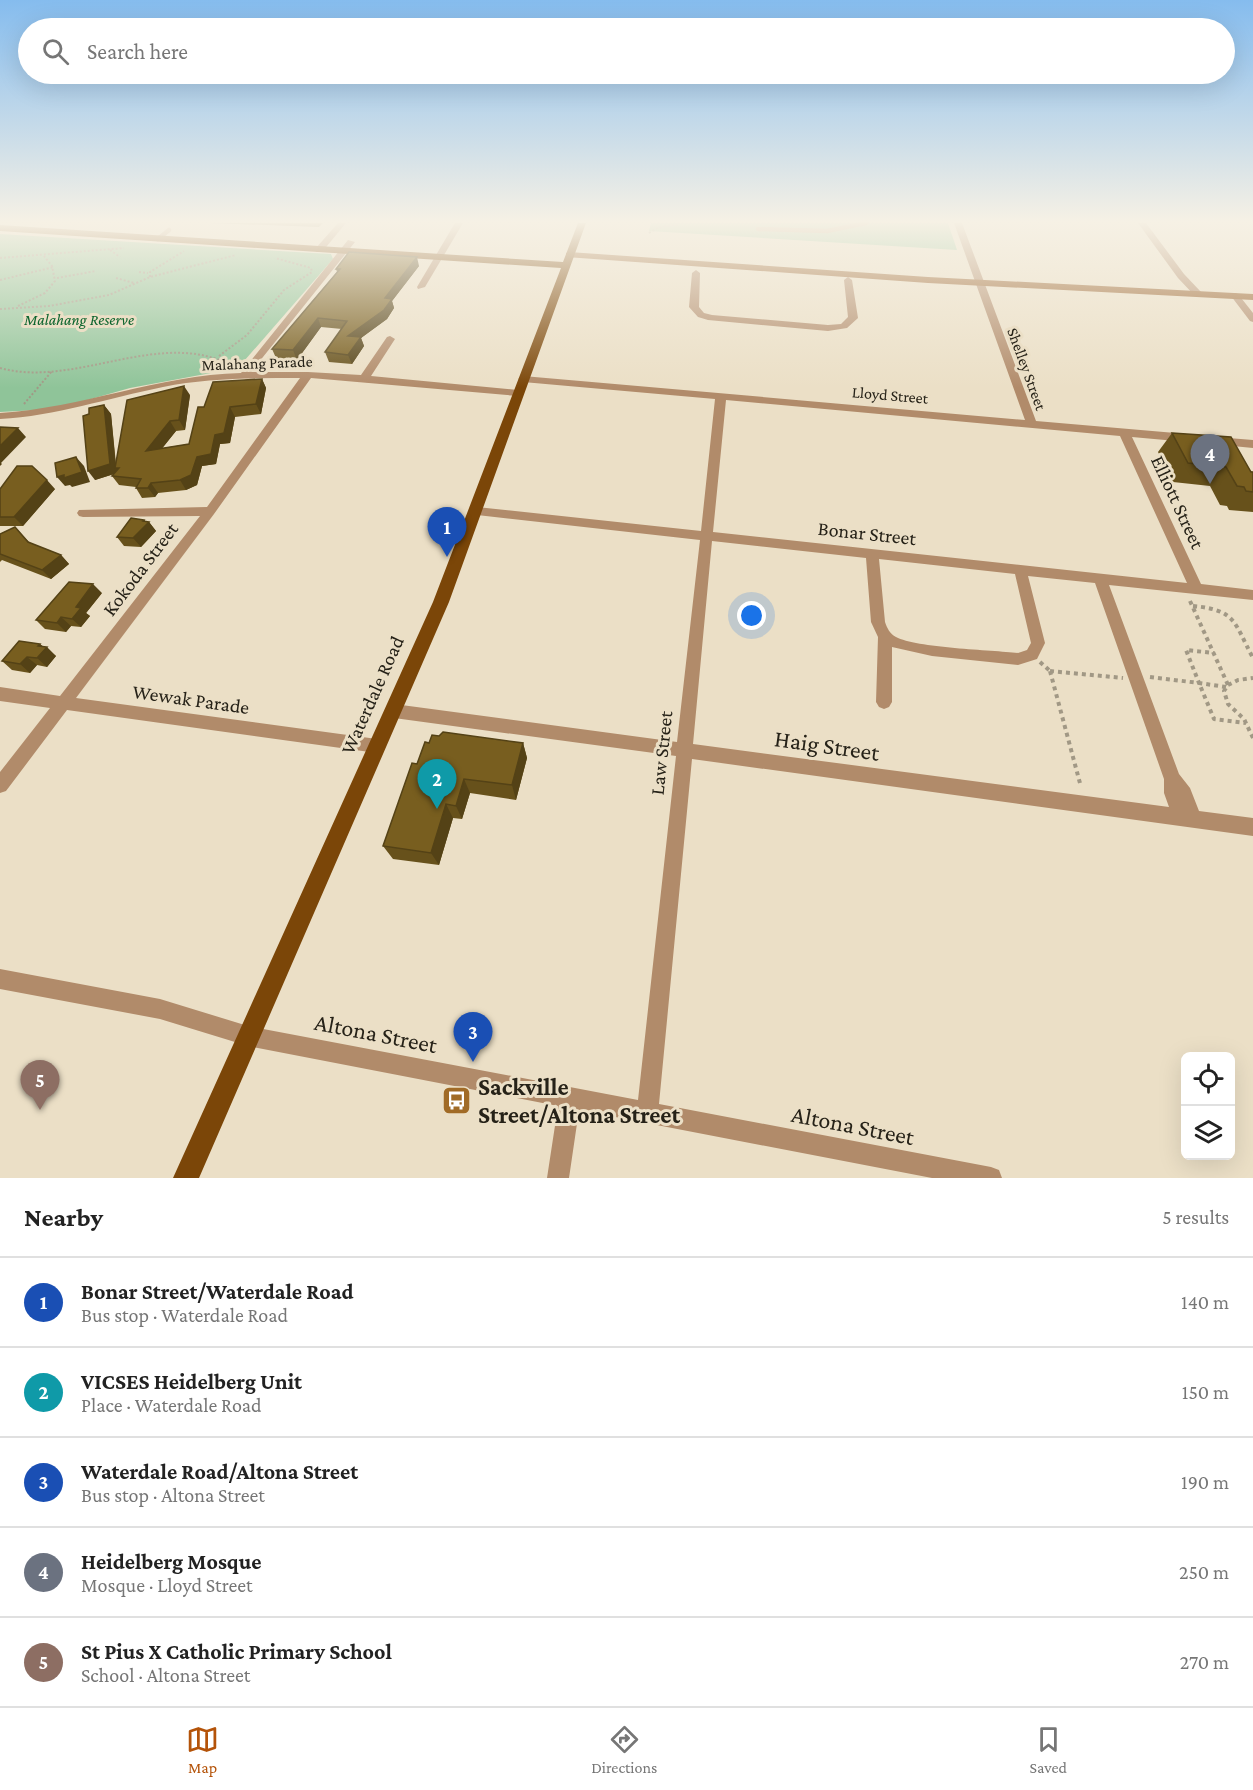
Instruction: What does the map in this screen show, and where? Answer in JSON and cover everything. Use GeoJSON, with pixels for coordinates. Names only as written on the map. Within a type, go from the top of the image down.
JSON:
{"type":"FeatureCollection","features":[{"type":"Feature","properties":{"kind":"main road","name":"Waterdale Road"},"geometry":{"type":"LineString","coordinates":[[186,1178],[441,602],[477,511],[560,278]]}},
{"type":"Feature","properties":{"kind":"main road"},"geometry":{"type":"LineString","coordinates":[[804,278],[928,280]]}},
{"type":"Feature","properties":{"kind":"main road"},"geometry":{"type":"LineString","coordinates":[[891,278],[1253,297]]}},
{"type":"Feature","properties":{"kind":"street"},"geometry":{"type":"LineString","coordinates":[[244,375],[322,278]]}},
{"type":"Feature","properties":{"kind":"street"},"geometry":{"type":"LineString","coordinates":[[421,287],[426,278]]}},
{"type":"Feature","properties":{"kind":"street"},"geometry":{"type":"LineString","coordinates":[[696,278],[693,303],[695,310],[701,315],[729,320],[828,328],[844,326],[853,318],[848,280]]}},
{"type":"Feature","properties":{"kind":"street","name":"Shelley Street"},"geometry":{"type":"LineString","coordinates":[[977,278],[1032,424]]}},
{"type":"Feature","properties":{"kind":"street"},"geometry":{"type":"LineString","coordinates":[[1182,278],[1194,294]]}},
{"type":"Feature","properties":{"kind":"street"},"geometry":{"type":"LineString","coordinates":[[1235,296],[1253,319]]}},
{"type":"Feature","properties":{"kind":"street"},"geometry":{"type":"LineString","coordinates":[[364,379],[390,339]]}},
{"type":"Feature","properties":{"kind":"street","name":"Malahang Parade"},"geometry":{"type":"LineString","coordinates":[[4,416],[31,416],[72,408],[186,380],[244,375],[308,375],[521,386]]}},
{"type":"Feature","properties":{"kind":"street","name":"Kokoda Street"},"geometry":{"type":"LineString","coordinates":[[0,785],[210,510],[308,375]]}},
{"type":"Feature","properties":{"kind":"street","name":"Lloyd Street"},"geometry":{"type":"LineString","coordinates":[[521,386],[721,397],[1253,444]]}},
{"type":"Feature","properties":{"kind":"street","name":"Law Street"},"geometry":{"type":"LineString","coordinates":[[647,1113],[721,397]]}},
{"type":"Feature","properties":{"kind":"street","name":"Elliott Street"},"geometry":{"type":"LineString","coordinates":[[1124,432],[1193,594]]}},
{"type":"Feature","properties":{"kind":"street"},"geometry":{"type":"LineString","coordinates":[[83,513],[210,510]]}},
{"type":"Feature","properties":{"kind":"street","name":"Bonar Street"},"geometry":{"type":"LineString","coordinates":[[477,511],[1100,578],[1193,594],[1253,595]]}},
{"type":"Feature","properties":{"kind":"street"},"geometry":{"type":"LineString","coordinates":[[872,554],[878,622],[885,636],[884,702]]}},
{"type":"Feature","properties":{"kind":"street"},"geometry":{"type":"LineString","coordinates":[[885,636],[895,643],[911,646],[1018,659],[1032,656],[1038,643],[1020,569]]}},
{"type":"Feature","properties":{"kind":"street"},"geometry":{"type":"LineString","coordinates":[[1100,578],[1172,778],[1172,793],[1187,818]]}},
{"type":"Feature","properties":{"kind":"street","name":"Wewak Parade"},"geometry":{"type":"LineString","coordinates":[[0,694],[377,746]]}},
{"type":"Feature","properties":{"kind":"street","name":"Haig Street"},"geometry":{"type":"LineString","coordinates":[[394,711],[1253,826]]}},
{"type":"Feature","properties":{"kind":"street","name":"Altona Street"},"geometry":{"type":"LineString","coordinates":[[0,979],[160,1009],[248,1036],[570,1100],[647,1113],[919,1171],[991,1178]]}},
{"type":"Feature","properties":{"kind":"street"},"geometry":{"type":"LineString","coordinates":[[558,1178],[570,1100]]}},
{"type":"Feature","properties":{"kind":"path"},"geometry":{"type":"LineString","coordinates":[[15,308],[46,292],[57,278]]}},
{"type":"Feature","properties":{"kind":"path"},"geometry":{"type":"LineString","coordinates":[[116,278],[134,282]]}},
{"type":"Feature","properties":{"kind":"path"},"geometry":{"type":"LineString","coordinates":[[0,309],[91,299],[109,295],[147,278]]}},
{"type":"Feature","properties":{"kind":"path"},"geometry":{"type":"LineString","coordinates":[[219,356],[247,334],[284,290],[303,278]]}},
{"type":"Feature","properties":{"kind":"path"},"geometry":{"type":"LineString","coordinates":[[0,368],[23,372],[52,371],[138,356],[219,356],[235,367]]}},
{"type":"Feature","properties":{"kind":"path"},"geometry":{"type":"LineString","coordinates":[[4,416],[28,400],[52,371]]}},
{"type":"Feature","properties":{"kind":"path"},"geometry":{"type":"LineString","coordinates":[[1193,594],[1192,606],[1228,686],[1224,696],[1228,705],[1246,722],[1253,738]]}},
{"type":"Feature","properties":{"kind":"path"},"geometry":{"type":"LineString","coordinates":[[1192,606],[1216,608],[1230,615],[1253,658]]}},
{"type":"Feature","properties":{"kind":"path"},"geometry":{"type":"LineString","coordinates":[[1214,653],[1186,650],[1214,719],[1246,722],[1253,725]]}},
{"type":"Feature","properties":{"kind":"path"},"geometry":{"type":"LineString","coordinates":[[1050,671],[1081,787]]}},
{"type":"Feature","properties":{"kind":"path"},"geometry":{"type":"LineString","coordinates":[[1199,683],[1228,686],[1238,680],[1253,678]]}},
{"type":"Feature","properties":{"kind":"green space","name":"Malahang Reserve"},"geometry":{"type":"Polygon","coordinates":[[[0,278],[316,278],[238,368],[130,388],[77,403],[38,410],[0,412],[0,278]]]}},
{"type":"Feature","properties":{"kind":"building"},"geometry":{"type":"Polygon","coordinates":[[[332,278],[401,278],[385,298],[392,299],[384,310],[348,336],[361,337],[348,355],[325,352],[347,321],[318,318],[293,350],[272,349],[332,278]]]}},
{"type":"Feature","properties":{"kind":"building"},"geometry":{"type":"Polygon","coordinates":[[[262,379],[256,404],[230,407],[224,433],[215,435],[211,454],[197,457],[191,475],[180,480],[151,483],[148,488],[136,488],[141,479],[112,476],[119,468],[115,468],[127,400],[184,386],[179,420],[170,421],[146,451],[189,444],[198,407],[204,407],[213,382],[262,379]]]}},
{"type":"Feature","properties":{"kind":"building"},"geometry":{"type":"Polygon","coordinates":[[[104,405],[110,464],[88,471],[83,416],[89,414],[89,408],[104,405]]]}},
{"type":"Feature","properties":{"kind":"building"},"geometry":{"type":"Polygon","coordinates":[[[0,427],[18,428],[0,446],[0,427]]]}},
{"type":"Feature","properties":{"kind":"building"},"geometry":{"type":"Polygon","coordinates":[[[1172,433],[1231,437],[1253,472],[1253,492],[1237,486],[1226,467],[1188,463],[1172,433]]]}},
{"type":"Feature","properties":{"kind":"building"},"geometry":{"type":"Polygon","coordinates":[[[76,457],[82,472],[64,478],[64,475],[57,477],[55,463],[76,457]]]}},
{"type":"Feature","properties":{"kind":"building"},"geometry":{"type":"Polygon","coordinates":[[[17,466],[32,466],[47,480],[14,517],[0,517],[0,489],[17,466]]]}},
{"type":"Feature","properties":{"kind":"building"},"geometry":{"type":"Polygon","coordinates":[[[131,518],[149,522],[133,538],[117,537],[131,518]]]}},
{"type":"Feature","properties":{"kind":"building"},"geometry":{"type":"Polygon","coordinates":[[[15,527],[28,542],[61,555],[42,570],[0,554],[0,534],[15,527]]]}},
{"type":"Feature","properties":{"kind":"building"},"geometry":{"type":"Polygon","coordinates":[[[69,582],[93,584],[76,607],[81,608],[72,619],[61,617],[57,623],[36,620],[69,582]]]}},
{"type":"Feature","properties":{"kind":"building"},"geometry":{"type":"Polygon","coordinates":[[[19,641],[47,647],[37,658],[27,657],[20,664],[2,661],[19,641]]]}},
{"type":"Feature","properties":{"kind":"building"},"geometry":{"type":"Polygon","coordinates":[[[443,732],[523,743],[512,785],[464,779],[456,806],[446,804],[431,853],[383,846],[412,763],[417,764],[425,742],[429,743],[432,735],[439,736],[443,732]]]}},
{"type":"Feature","properties":{"kind":"place","name":"Heidelberg Mosque"},"geometry":{"type":"Point","coordinates":[1210,484]}},
{"type":"Feature","properties":{"kind":"place","name":"Bonar Street/Waterdale Road"},"geometry":{"type":"Point","coordinates":[447,557]}},
{"type":"Feature","properties":{"kind":"place","name":"VICSES Heidelberg Unit"},"geometry":{"type":"Point","coordinates":[437,809]}},
{"type":"Feature","properties":{"kind":"place","name":"Waterdale Road/Altona Street"},"geometry":{"type":"Point","coordinates":[473,1062]}},
{"type":"Feature","properties":{"kind":"place","name":"Sackville Street/Altona Street"},"geometry":{"type":"Point","coordinates":[457,1100]}},
{"type":"Feature","properties":{"kind":"place","name":"St Pius X Catholic Primary School"},"geometry":{"type":"Point","coordinates":[40,1110]}}]}
